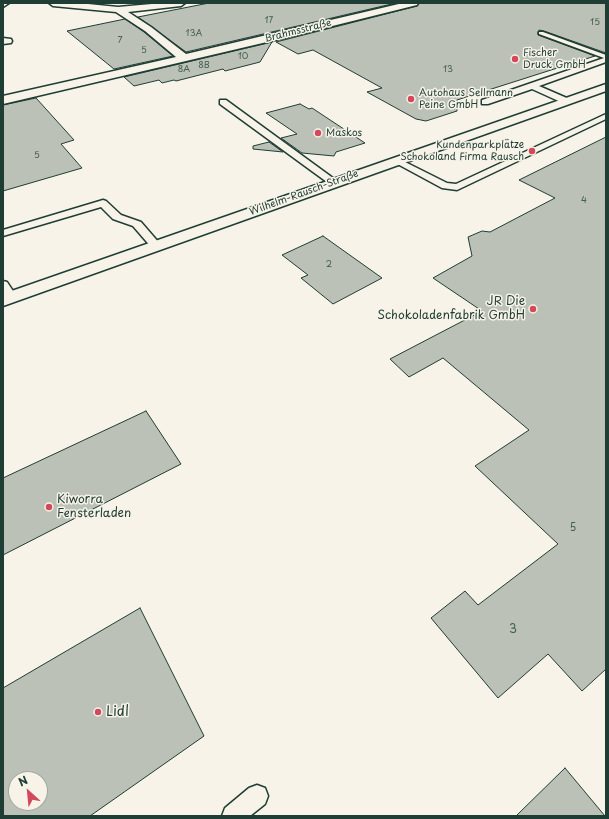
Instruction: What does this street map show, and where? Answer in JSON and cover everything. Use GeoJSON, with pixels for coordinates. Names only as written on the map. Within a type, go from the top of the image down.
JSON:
{"type":"FeatureCollection","features":[{"type":"Feature","properties":{"kind":"street"},"geometry":{"type":"LineString","coordinates":[[53,3],[118,10],[148,8],[181,3]]}},
{"type":"Feature","properties":{"kind":"street","name":"Brahmsstraße"},"geometry":{"type":"LineString","coordinates":[[3,100],[284,35],[412,3]]}},
{"type":"Feature","properties":{"kind":"street"},"geometry":{"type":"LineString","coordinates":[[118,10],[148,29],[184,58]]}},
{"type":"Feature","properties":{"kind":"street","name":"Wilhelm-Rausch-Straße"},"geometry":{"type":"LineString","coordinates":[[6,294],[156,246],[606,87]]}},
{"type":"Feature","properties":{"kind":"lane"},"geometry":{"type":"LineString","coordinates":[[541,33],[606,57]]}},
{"type":"Feature","properties":{"kind":"lane"},"geometry":{"type":"LineString","coordinates":[[485,102],[606,60]]}},
{"type":"Feature","properties":{"kind":"lane"},"geometry":{"type":"LineString","coordinates":[[532,86],[566,101]]}},
{"type":"Feature","properties":{"kind":"lane"},"geometry":{"type":"LineString","coordinates":[[223,102],[334,183]]}},
{"type":"Feature","properties":{"kind":"lane"},"geometry":{"type":"LineString","coordinates":[[396,161],[445,186],[456,187],[606,116]]}},
{"type":"Feature","properties":{"kind":"lane"},"geometry":{"type":"LineString","coordinates":[[3,233],[103,203],[117,217],[136,224],[156,246]]}},
{"type":"Feature","properties":{"kind":"lane"},"geometry":{"type":"LineString","coordinates":[[233,816],[257,796]]}},
{"type":"Feature","properties":{"kind":"building"},"geometry":{"type":"Polygon","coordinates":[[[209,3],[396,3],[186,52],[138,17],[209,3]]]}},
{"type":"Feature","properties":{"kind":"building"},"geometry":{"type":"Polygon","coordinates":[[[419,3],[606,3],[606,53],[539,30],[538,35],[595,56],[457,100],[457,111],[426,121],[416,119],[367,92],[382,88],[313,50],[298,54],[276,42],[417,6],[419,3]]]}},
{"type":"Feature","properties":{"kind":"building"},"geometry":{"type":"Polygon","coordinates":[[[125,19],[144,32],[173,56],[114,69],[67,31],[125,19]]]}},
{"type":"Feature","properties":{"kind":"building"},"geometry":{"type":"Polygon","coordinates":[[[272,42],[260,62],[225,71],[223,69],[176,81],[174,80],[162,83],[159,80],[134,86],[124,77],[272,42]]]}},
{"type":"Feature","properties":{"kind":"building"},"geometry":{"type":"Polygon","coordinates":[[[36,98],[74,140],[61,144],[82,168],[3,191],[3,105],[36,98]]]}},
{"type":"Feature","properties":{"kind":"building","name":"Maskos"},"geometry":{"type":"Polygon","coordinates":[[[300,104],[309,109],[312,108],[365,143],[336,152],[334,156],[302,153],[281,138],[297,134],[266,113],[300,104]]]}},
{"type":"Feature","properties":{"kind":"building"},"geometry":{"type":"Polygon","coordinates":[[[606,137],[606,669],[582,691],[548,654],[498,698],[431,618],[465,591],[478,605],[558,544],[475,466],[529,430],[443,358],[409,377],[390,359],[482,311],[433,278],[472,256],[468,237],[482,231],[490,232],[555,198],[519,180],[606,137]]]}},
{"type":"Feature","properties":{"kind":"building"},"geometry":{"type":"Polygon","coordinates":[[[269,142],[283,152],[253,149],[253,146],[269,142]]]}},
{"type":"Feature","properties":{"kind":"building"},"geometry":{"type":"Polygon","coordinates":[[[323,236],[382,278],[333,304],[301,278],[308,275],[282,255],[323,236]]]}},
{"type":"Feature","properties":{"kind":"building","name":"Kiworra Fensterladen"},"geometry":{"type":"Polygon","coordinates":[[[146,411],[181,464],[3,555],[3,478],[146,411]]]}},
{"type":"Feature","properties":{"kind":"building","name":"Lidl"},"geometry":{"type":"Polygon","coordinates":[[[140,608],[204,736],[90,816],[3,816],[3,688],[140,608]]]}},
{"type":"Feature","properties":{"kind":"building"},"geometry":{"type":"Polygon","coordinates":[[[565,768],[605,816],[516,816],[565,768]]]}},
{"type":"Feature","properties":{"kind":"place","name":"Fischer Druck GmbH"},"geometry":{"type":"Point","coordinates":[515,59]}},
{"type":"Feature","properties":{"kind":"place","name":"Autohaus Sellmann Peine GmbH"},"geometry":{"type":"Point","coordinates":[411,99]}},
{"type":"Feature","properties":{"kind":"place","name":"Maskos"},"geometry":{"type":"Point","coordinates":[318,133]}},
{"type":"Feature","properties":{"kind":"place","name":"Kundenparkplätze Schokoland Firma Rausch"},"geometry":{"type":"Point","coordinates":[532,151]}},
{"type":"Feature","properties":{"kind":"place","name":"JR Die Schokoladenfabrik GmbH"},"geometry":{"type":"Point","coordinates":[533,309]}},
{"type":"Feature","properties":{"kind":"place","name":"Kiworra Fensterladen"},"geometry":{"type":"Point","coordinates":[49,507]}},
{"type":"Feature","properties":{"kind":"place","name":"Lidl"},"geometry":{"type":"Point","coordinates":[98,712]}}]}
